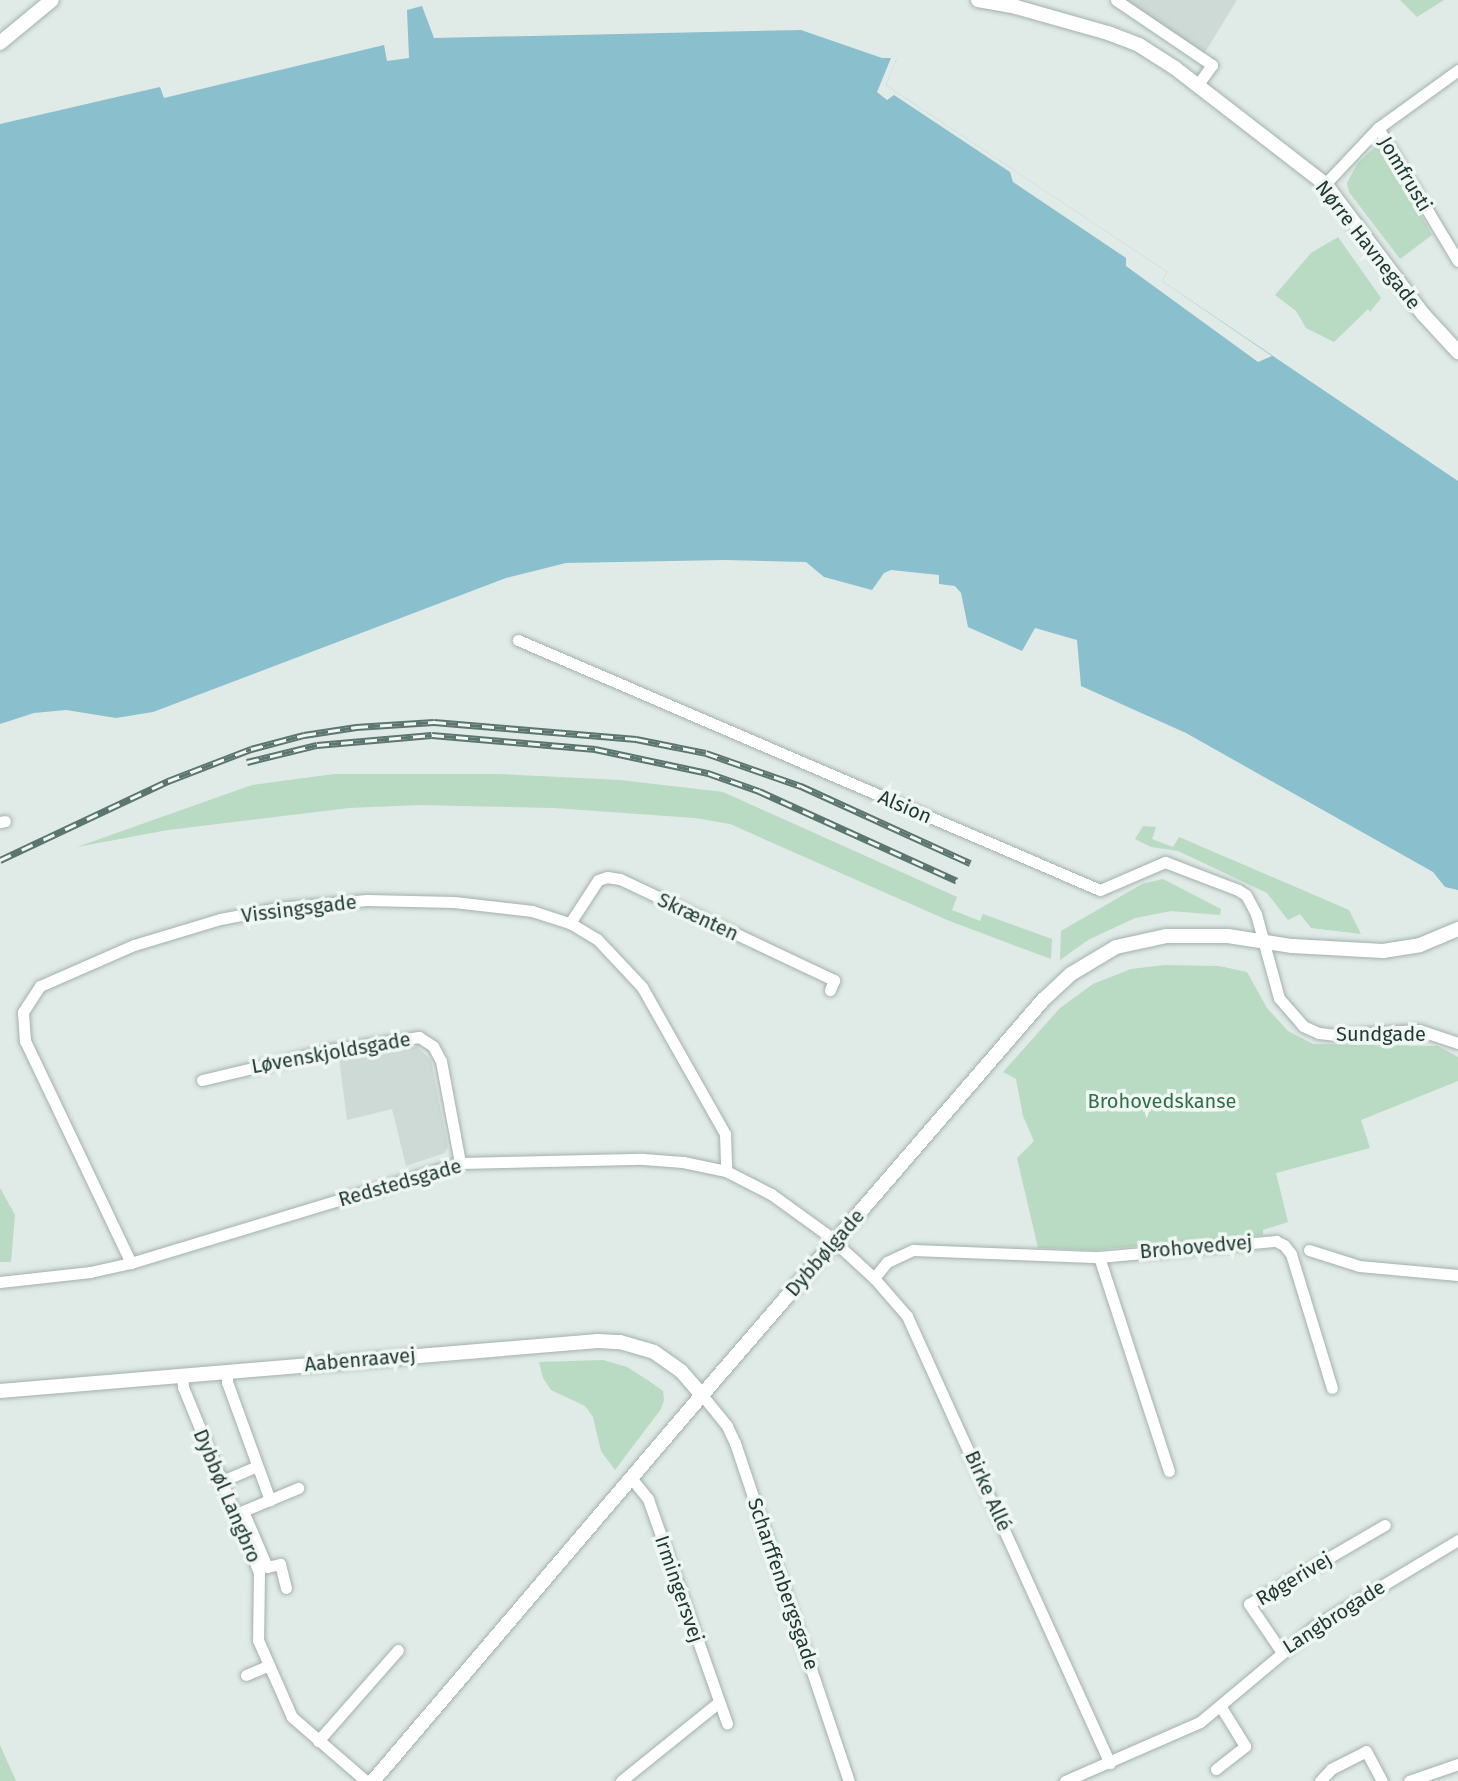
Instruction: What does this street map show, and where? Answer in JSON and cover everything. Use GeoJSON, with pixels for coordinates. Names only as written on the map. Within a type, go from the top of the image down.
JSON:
{"type":"FeatureCollection","features":[{"type":"Feature","properties":{"kind":"street"},"geometry":{"type":"LineString","coordinates":[[0,43],[52,0]]}},
{"type":"Feature","properties":{"kind":"street","name":"Nørre Havnegade"},"geometry":{"type":"LineString","coordinates":[[978,0],[1016,7],[1108,33],[1158,56],[1325,184],[1423,314],[1458,352]]}},
{"type":"Feature","properties":{"kind":"street"},"geometry":{"type":"LineString","coordinates":[[1116,0],[1212,65],[1197,86]]}},
{"type":"Feature","properties":{"kind":"street"},"geometry":{"type":"LineString","coordinates":[[1325,184],[1378,128],[1458,70]]}},
{"type":"Feature","properties":{"kind":"street","name":"Jomfrusti"},"geometry":{"type":"LineString","coordinates":[[1378,128],[1458,261]]}},
{"type":"Feature","properties":{"kind":"street","name":"Alsion"},"geometry":{"type":"LineString","coordinates":[[518,640],[1100,890],[1154,864],[1172,863],[1246,895],[1256,914],[1261,942]]}},
{"type":"Feature","properties":{"kind":"street","name":"Skrænten"},"geometry":{"type":"LineString","coordinates":[[570,923],[598,880],[607,877],[620,879],[834,980],[830,990]]}},
{"type":"Feature","properties":{"kind":"street","name":"Vissingsgade"},"geometry":{"type":"LineString","coordinates":[[131,1263],[25,1041],[23,1012],[40,986],[134,945],[220,919],[278,908],[367,900],[454,902],[532,911],[570,923],[597,939],[642,987],[725,1134],[726,1171]]}},
{"type":"Feature","properties":{"kind":"street","name":"Dybbølgade"},"geometry":{"type":"LineString","coordinates":[[373,1781],[1043,1000],[1071,974],[1116,947],[1140,940],[1194,935],[1383,951],[1420,945],[1458,929]]}},
{"type":"Feature","properties":{"kind":"street","name":"Sundgade"},"geometry":{"type":"LineString","coordinates":[[1261,942],[1279,998],[1303,1026],[1319,1033],[1336,1035],[1419,1030],[1458,1043]]}},
{"type":"Feature","properties":{"kind":"street","name":"Løvenskjoldsgade"},"geometry":{"type":"LineString","coordinates":[[202,1080],[329,1050],[419,1037],[433,1046],[441,1061],[460,1163]]}},
{"type":"Feature","properties":{"kind":"street","name":"Redstedsgade"},"geometry":{"type":"LineString","coordinates":[[0,1282],[90,1272],[131,1263],[460,1163],[643,1159],[726,1171],[771,1194],[835,1242]]}},
{"type":"Feature","properties":{"kind":"street","name":"Brohovedvej"},"geometry":{"type":"LineString","coordinates":[[874,1278],[887,1262],[913,1250],[1099,1257],[1267,1241],[1284,1245],[1291,1254],[1332,1388]]}},
{"type":"Feature","properties":{"kind":"street","name":"Birke Allé"},"geometry":{"type":"LineString","coordinates":[[835,1242],[900,1307],[920,1339],[1110,1763]]}},
{"type":"Feature","properties":{"kind":"street"},"geometry":{"type":"LineString","coordinates":[[1309,1250],[1359,1266],[1458,1275]]}},
{"type":"Feature","properties":{"kind":"street"},"geometry":{"type":"LineString","coordinates":[[1099,1257],[1169,1471]]}},
{"type":"Feature","properties":{"kind":"street","name":"Aabenraavej"},"geometry":{"type":"LineString","coordinates":[[0,1391],[528,1346],[620,1342],[640,1346],[671,1362],[702,1395]]}},
{"type":"Feature","properties":{"kind":"street"},"geometry":{"type":"LineString","coordinates":[[227,1371],[227,1382],[270,1500]]}},
{"type":"Feature","properties":{"kind":"street","name":"Dybbøl Langbro"},"geometry":{"type":"LineString","coordinates":[[182,1375],[183,1387],[259,1572],[258,1640],[292,1717],[366,1781]]}},
{"type":"Feature","properties":{"kind":"street","name":"Scharffenbergsgade"},"geometry":{"type":"LineString","coordinates":[[702,1395],[727,1426],[735,1443],[849,1781]]}},
{"type":"Feature","properties":{"kind":"street"},"geometry":{"type":"LineString","coordinates":[[229,1478],[257,1466]]}},
{"type":"Feature","properties":{"kind":"street","name":"Irmingersvej"},"geometry":{"type":"LineString","coordinates":[[632,1479],[648,1499],[727,1723]]}},
{"type":"Feature","properties":{"kind":"street"},"geometry":{"type":"LineString","coordinates":[[286,1588],[280,1564],[267,1567],[243,1511],[298,1488]]}},
{"type":"Feature","properties":{"kind":"street","name":"Røgerivej"},"geometry":{"type":"LineString","coordinates":[[1281,1651],[1249,1604],[1385,1525]]}},
{"type":"Feature","properties":{"kind":"street","name":"Langbrogade"},"geometry":{"type":"LineString","coordinates":[[1065,1781],[1172,1737],[1221,1707],[1281,1651],[1315,1626],[1458,1540]]}},
{"type":"Feature","properties":{"kind":"street"},"geometry":{"type":"LineString","coordinates":[[318,1741],[398,1650]]}},
{"type":"Feature","properties":{"kind":"street"},"geometry":{"type":"LineString","coordinates":[[246,1675],[269,1665]]}},
{"type":"Feature","properties":{"kind":"street"},"geometry":{"type":"LineString","coordinates":[[621,1781],[719,1702]]}},
{"type":"Feature","properties":{"kind":"street"},"geometry":{"type":"LineString","coordinates":[[1216,1769],[1245,1746],[1221,1707]]}},
{"type":"Feature","properties":{"kind":"street"},"geometry":{"type":"LineString","coordinates":[[1320,1781],[1331,1769],[1366,1751],[1382,1781]]}},
{"type":"Feature","properties":{"kind":"street"},"geometry":{"type":"LineString","coordinates":[[1409,1781],[1458,1764]]}},
{"type":"Feature","properties":{"kind":"shaded area"},"geometry":{"type":"Polygon","coordinates":[[[1116,0],[1237,0],[1204,54],[1116,0]]]}},
{"type":"Feature","properties":{"kind":"shaded area"},"geometry":{"type":"Polygon","coordinates":[[[417,1047],[431,1060],[448,1147],[445,1153],[406,1166],[392,1109],[347,1120],[339,1058],[417,1047]]]}},
{"type":"Feature","properties":{"kind":"green space"},"geometry":{"type":"Polygon","coordinates":[[[1400,0],[1444,0],[1417,17],[1400,0]]]}},
{"type":"Feature","properties":{"kind":"green space"},"geometry":{"type":"Polygon","coordinates":[[[1379,143],[1432,235],[1400,259],[1349,192],[1347,183],[1357,164],[1379,143]]]}},
{"type":"Feature","properties":{"kind":"green space"},"geometry":{"type":"Polygon","coordinates":[[[1338,237],[1381,298],[1370,312],[1368,309],[1334,342],[1306,328],[1296,311],[1275,295],[1311,253],[1338,237]]]}},
{"type":"Feature","properties":{"kind":"green space"},"geometry":{"type":"Polygon","coordinates":[[[334,774],[498,774],[620,780],[723,792],[957,897],[952,910],[980,921],[983,914],[1052,939],[1051,959],[947,920],[730,824],[695,818],[554,808],[419,805],[349,808],[168,830],[77,847],[252,785],[334,774]]]}},
{"type":"Feature","properties":{"kind":"green space"},"geometry":{"type":"Polygon","coordinates":[[[1143,826],[1156,827],[1152,839],[1173,847],[1179,837],[1349,910],[1361,934],[1311,928],[1300,914],[1288,920],[1267,893],[1178,851],[1151,847],[1135,839],[1143,826]]]}},
{"type":"Feature","properties":{"kind":"green space"},"geometry":{"type":"Polygon","coordinates":[[[1163,879],[1221,909],[1220,915],[1171,911],[1135,918],[1088,940],[1060,960],[1061,931],[1142,884],[1163,879]]]}},
{"type":"Feature","properties":{"kind":"green space","name":"Brohovedskanse"},"geometry":{"type":"Polygon","coordinates":[[[1164,965],[1219,966],[1247,972],[1267,1008],[1288,1031],[1313,1044],[1438,1046],[1458,1057],[1458,1081],[1361,1120],[1370,1148],[1276,1173],[1288,1222],[1263,1230],[1263,1235],[1095,1250],[1038,1248],[1017,1158],[1034,1141],[1023,1116],[1016,1079],[1003,1072],[1060,1008],[1093,984],[1131,969],[1164,965]]]}},
{"type":"Feature","properties":{"kind":"green space"},"geometry":{"type":"Polygon","coordinates":[[[0,1188],[15,1215],[11,1262],[0,1262],[0,1188]]]}},
{"type":"Feature","properties":{"kind":"green space"},"geometry":{"type":"Polygon","coordinates":[[[603,1360],[627,1367],[649,1381],[663,1391],[664,1400],[661,1409],[615,1470],[601,1451],[593,1417],[585,1406],[551,1390],[543,1378],[539,1362],[603,1360]]]}},
{"type":"Feature","properties":{"kind":"green space"},"geometry":{"type":"Polygon","coordinates":[[[0,1745],[16,1781],[0,1781],[0,1745]]]}},
{"type":"Feature","properties":{"kind":"water"},"geometry":{"type":"Polygon","coordinates":[[[422,6],[434,38],[801,30],[882,58],[897,58],[886,85],[1167,272],[1162,281],[1458,481],[1458,890],[1445,887],[1433,872],[1186,733],[1081,686],[1077,640],[1035,628],[1022,651],[968,627],[961,593],[955,586],[939,584],[939,575],[891,570],[884,573],[872,590],[824,577],[806,562],[566,563],[506,578],[153,712],[116,718],[66,710],[34,713],[0,724],[0,124],[160,87],[164,98],[384,45],[387,61],[409,58],[407,10],[422,6]]]}},
{"type":"Feature","properties":{"kind":"pier"},"geometry":{"type":"Polygon","coordinates":[[[891,58],[897,58],[886,85],[1167,272],[1162,281],[1272,356],[1258,362],[1126,266],[1126,258],[1013,182],[1010,172],[894,95],[887,100],[877,92],[891,58]]]}},
{"type":"Feature","properties":{"kind":"railway"},"geometry":{"type":"LineString","coordinates":[[0,860],[168,781],[251,749],[304,735],[356,727],[434,722],[636,739],[706,753],[801,786],[970,863]]}},
{"type":"Feature","properties":{"kind":"railway"},"geometry":{"type":"LineString","coordinates":[[247,762],[317,745],[432,735],[595,749],[708,773],[759,791],[957,881]]}}]}
